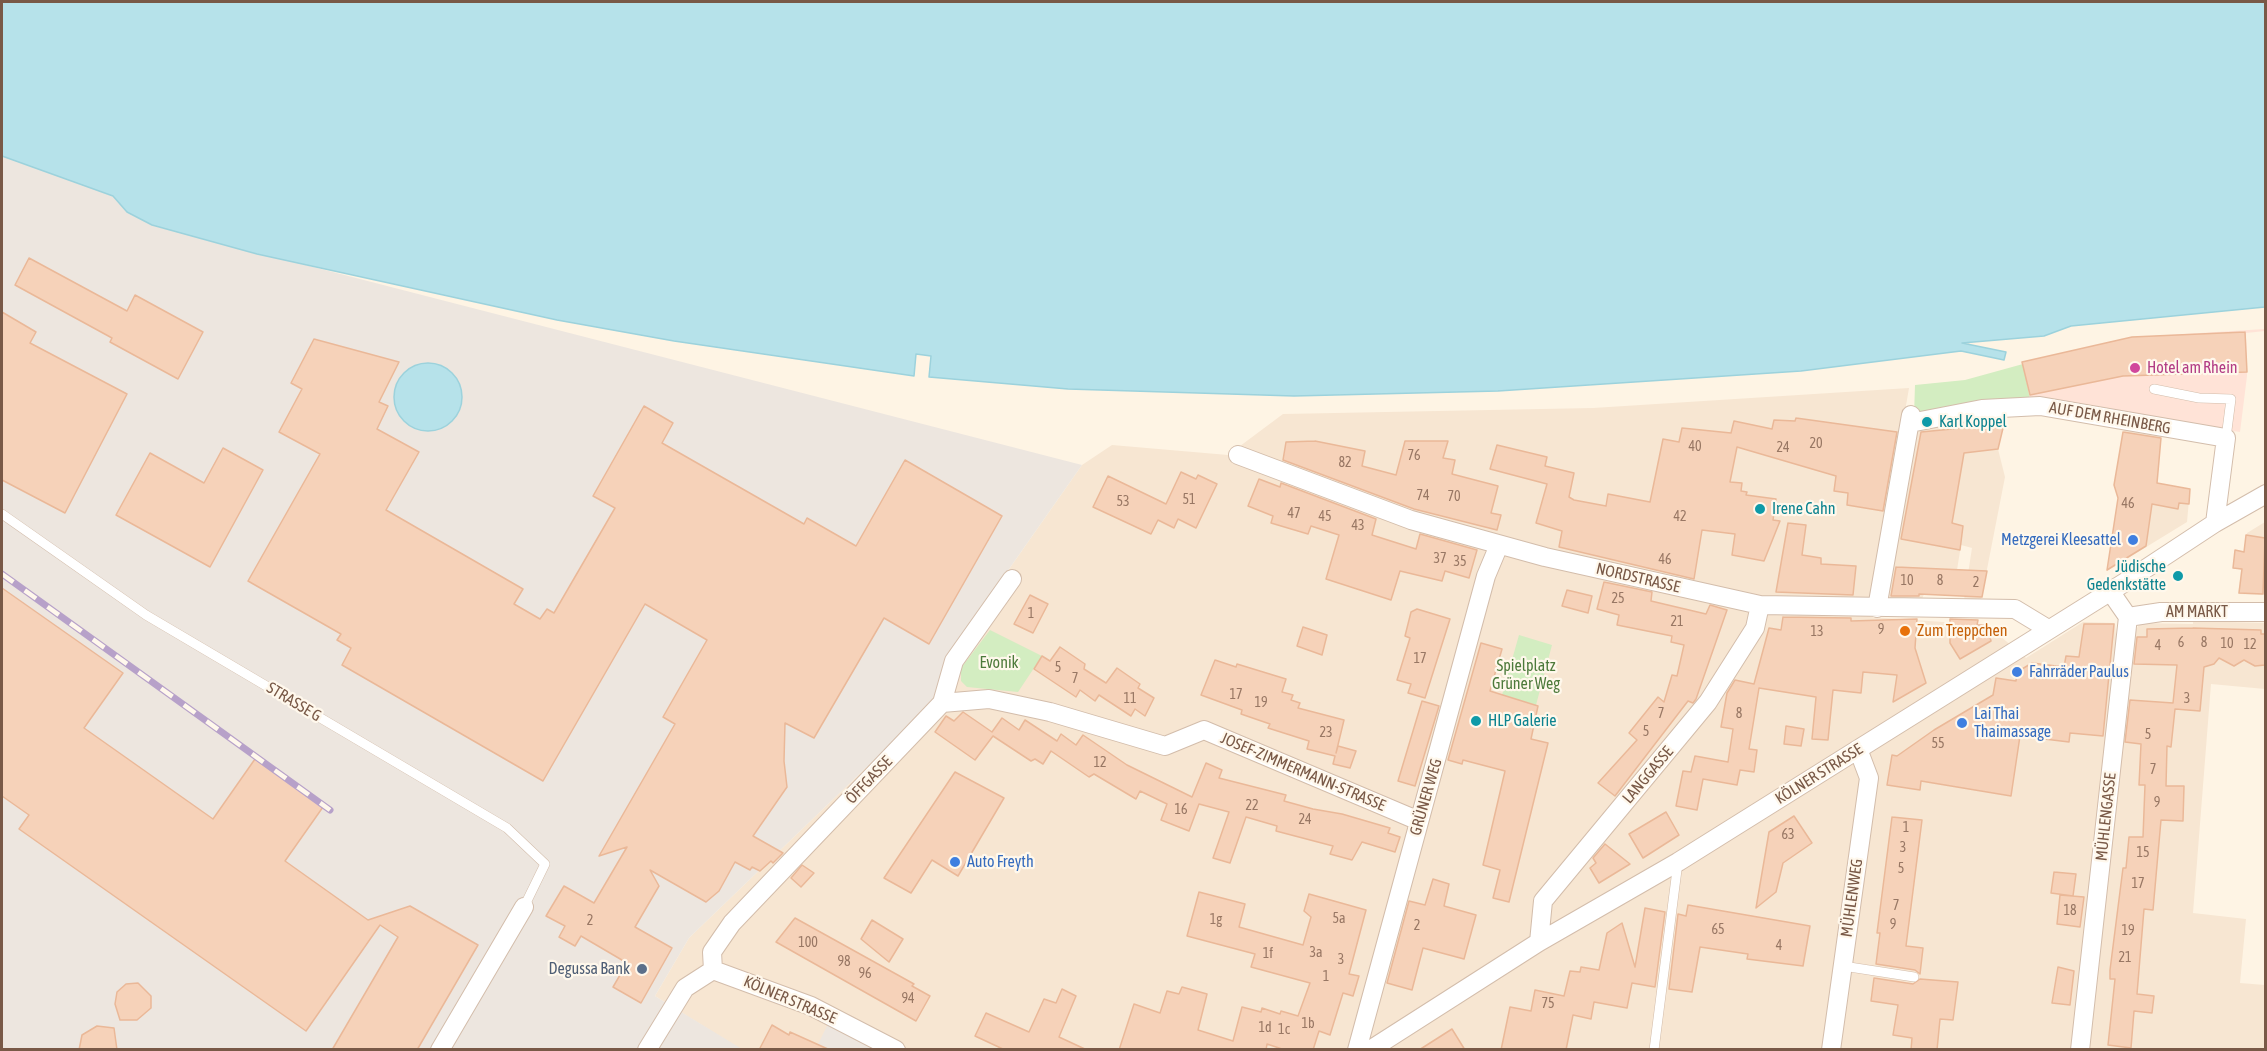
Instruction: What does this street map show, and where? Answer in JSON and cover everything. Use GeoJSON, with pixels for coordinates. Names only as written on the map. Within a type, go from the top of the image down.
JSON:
{"type":"FeatureCollection","features":[{"type":"Feature","properties":{"kind":"street","name":"AUF DEM RHEINBERG"},"geometry":{"type":"LineString","coordinates":[[1877,608],[1910,419],[1982,409],[2040,406],[2226,438]]}},
{"type":"Feature","properties":{"kind":"street"},"geometry":{"type":"LineString","coordinates":[[2215,523],[2226,438]]}},
{"type":"Feature","properties":{"kind":"street","name":"NORDSTRASSE"},"geometry":{"type":"LineString","coordinates":[[1238,455],[1411,520],[1499,545],[1760,605],[2016,609],[2048,629]]}},
{"type":"Feature","properties":{"kind":"street","name":"KÖLNER STRASSE"},"geometry":{"type":"LineString","coordinates":[[1370,1050],[1539,942],[1678,862],[2215,523],[2265,494]]}},
{"type":"Feature","properties":{"kind":"street","name":"GRÜNER WEG"},"geometry":{"type":"LineString","coordinates":[[1357,1050],[1486,576],[1499,545]]}},
{"type":"Feature","properties":{"kind":"street","name":"ÖFFGASSE"},"geometry":{"type":"LineString","coordinates":[[713,970],[712,952],[732,923],[942,703],[954,661],[1012,579]]}},
{"type":"Feature","properties":{"kind":"street"},"geometry":{"type":"LineString","coordinates":[[2110,591],[2128,617]]}},
{"type":"Feature","properties":{"kind":"street","name":"LANGGASSE"},"geometry":{"type":"LineString","coordinates":[[1539,942],[1543,901],[1708,702],[1755,628],[1760,605]]}},
{"type":"Feature","properties":{"kind":"street","name":"AM MARKT"},"geometry":{"type":"LineString","coordinates":[[2128,617],[2161,612],[2265,612]]}},
{"type":"Feature","properties":{"kind":"street","name":"MÜHLENGASSE"},"geometry":{"type":"LineString","coordinates":[[2080,1050],[2128,617]]}},
{"type":"Feature","properties":{"kind":"street","name":"JOSEF-ZIMMERMANN-STRASSE"},"geometry":{"type":"LineString","coordinates":[[942,703],[989,699],[1050,712],[1165,746],[1204,730],[1419,821]]}},
{"type":"Feature","properties":{"kind":"street","name":"MÜHLENWEG"},"geometry":{"type":"LineString","coordinates":[[1831,1050],[1869,778],[1858,749]]}},
{"type":"Feature","properties":{"kind":"street"},"geometry":{"type":"LineString","coordinates":[[440,1050],[524,907]]}},
{"type":"Feature","properties":{"kind":"street"},"geometry":{"type":"LineString","coordinates":[[647,1050],[685,988],[713,970]]}},
{"type":"Feature","properties":{"kind":"street","name":"KÖLNER STRASSE"},"geometry":{"type":"LineString","coordinates":[[713,970],[811,1006],[896,1050]]}},
{"type":"Feature","properties":{"kind":"lane"},"geometry":{"type":"LineString","coordinates":[[2154,389],[2199,398],[2231,399],[2226,438]]}},
{"type":"Feature","properties":{"kind":"lane","name":"STRASSE G"},"geometry":{"type":"LineString","coordinates":[[2,514],[146,615],[507,828],[545,864],[524,907]]}},
{"type":"Feature","properties":{"kind":"lane"},"geometry":{"type":"LineString","coordinates":[[1654,1050],[1678,862]]}},
{"type":"Feature","properties":{"kind":"lane"},"geometry":{"type":"LineString","coordinates":[[1843,966],[1914,977]]}},
{"type":"Feature","properties":{"kind":"shaded area"},"geometry":{"type":"Polygon","coordinates":[[[2,156],[113,196],[127,212],[158,227],[1082,465],[953,649],[938,692],[930,706],[689,938],[655,996],[742,1049],[2,1049],[2,156]]]}},
{"type":"Feature","properties":{"kind":"shaded area"},"geometry":{"type":"Polygon","coordinates":[[[2265,329],[2265,331],[2246,333],[2247,376],[2240,432],[2141,418],[2130,412],[2030,398],[2022,362],[2135,337],[2265,329]]]}},
{"type":"Feature","properties":{"kind":"shaded area"},"geometry":{"type":"Polygon","coordinates":[[[1909,388],[1870,617],[1987,625],[2026,658],[2083,622],[2115,623],[2117,651],[2071,1049],[742,1050],[655,996],[689,938],[930,706],[953,649],[1082,465],[1112,445],[1228,455],[1283,414],[1593,408],[1909,388]]]}},
{"type":"Feature","properties":{"kind":"shaded area"},"geometry":{"type":"Polygon","coordinates":[[[2007,411],[1998,449],[2005,477],[1981,600],[1964,600],[1972,548],[1961,545],[1953,595],[1924,594],[1922,599],[1887,599],[1907,451],[1922,425],[2007,411]]]}},
{"type":"Feature","properties":{"kind":"shaded area"},"geometry":{"type":"Polygon","coordinates":[[[2124,428],[2161,435],[2156,486],[2160,484],[2190,489],[2187,522],[2107,571],[2118,498],[2114,485],[2124,428]]]}},
{"type":"Feature","properties":{"kind":"shaded area"},"geometry":{"type":"Polygon","coordinates":[[[2265,522],[2265,595],[2238,594],[2241,570],[2233,568],[2235,550],[2244,551],[2247,533],[2265,522]]]}},
{"type":"Feature","properties":{"kind":"shaded area"},"geometry":{"type":"Polygon","coordinates":[[[2193,621],[2265,623],[2265,689],[2211,684],[2193,913],[2246,919],[2240,983],[2265,985],[2265,1049],[2086,1050],[2134,633],[2140,623],[2193,624],[2193,621]]]}},
{"type":"Feature","properties":{"kind":"shaded area"},"geometry":{"type":"Polygon","coordinates":[[[831,1018],[891,1050],[815,1050],[831,1018]]]}},
{"type":"Feature","properties":{"kind":"green space"},"geometry":{"type":"Polygon","coordinates":[[[2023,364],[2030,399],[1914,416],[1915,385],[1965,380],[2023,364]]]}},
{"type":"Feature","properties":{"kind":"green space","name":"Evonik"},"geometry":{"type":"Polygon","coordinates":[[[990,630],[1042,656],[1018,692],[967,687],[961,681],[961,668],[990,630]]]}},
{"type":"Feature","properties":{"kind":"green space","name":"Spielplatz Grüner Weg"},"geometry":{"type":"Polygon","coordinates":[[[1519,635],[1552,645],[1536,705],[1502,695],[1519,635]]]}},
{"type":"Feature","properties":{"kind":"water"},"geometry":{"type":"Polygon","coordinates":[[[2,2],[2265,2],[2265,307],[2071,326],[2044,336],[1962,343],[2006,352],[2004,360],[1961,351],[1801,371],[1498,391],[1294,396],[1068,389],[929,377],[931,356],[916,354],[914,376],[674,341],[557,320],[257,254],[152,225],[127,212],[113,196],[2,156],[2,2]]]}},
{"type":"Feature","properties":{"kind":"water"},"geometry":{"type":"Polygon","coordinates":[[[428,363],[441,366],[452,373],[459,384],[462,397],[459,410],[452,421],[441,428],[428,431],[415,428],[404,421],[397,410],[394,397],[397,384],[404,373],[415,366],[428,363]]]}},
{"type":"Feature","properties":{"kind":"building"},"geometry":{"type":"Polygon","coordinates":[[[29,258],[127,311],[135,295],[203,332],[178,379],[110,342],[112,338],[15,285],[29,258]]]}},
{"type":"Feature","properties":{"kind":"building"},"geometry":{"type":"Polygon","coordinates":[[[2,312],[36,332],[30,343],[127,394],[65,513],[2,480],[2,312]]]}},
{"type":"Feature","properties":{"kind":"building","name":"Hotel am Rhein"},"geometry":{"type":"Polygon","coordinates":[[[2245,332],[2247,372],[2123,376],[2030,395],[2022,362],[2132,337],[2245,332]]]}},
{"type":"Feature","properties":{"kind":"building"},"geometry":{"type":"Polygon","coordinates":[[[314,339],[399,362],[379,402],[388,406],[377,429],[419,452],[386,510],[523,589],[514,604],[540,619],[547,609],[554,613],[615,508],[593,496],[644,406],[673,423],[662,443],[804,524],[807,518],[856,546],[905,460],[1002,516],[929,644],[884,618],[814,738],[785,723],[784,761],[787,787],[753,836],[783,853],[760,871],[752,867],[750,870],[735,862],[719,891],[706,902],[650,870],[659,886],[635,927],[672,948],[641,1003],[613,987],[627,963],[581,936],[575,946],[559,937],[565,926],[546,916],[564,886],[594,903],[627,847],[599,856],[675,724],[663,717],[707,640],[645,604],[543,781],[342,665],[351,648],[337,640],[341,634],[248,581],[320,454],[279,432],[302,389],[291,383],[314,339]]]}},
{"type":"Feature","properties":{"kind":"building"},"geometry":{"type":"Polygon","coordinates":[[[1796,418],[1897,432],[1883,511],[1847,505],[1848,493],[1834,491],[1836,476],[1737,447],[1730,482],[1742,483],[1741,491],[1747,492],[1746,495],[1776,499],[1773,520],[1780,521],[1764,561],[1732,555],[1735,534],[1702,530],[1694,579],[1559,547],[1562,531],[1536,523],[1547,484],[1490,469],[1497,445],[1547,457],[1545,466],[1574,473],[1569,497],[1574,500],[1606,506],[1608,494],[1650,502],[1663,439],[1679,442],[1682,428],[1731,433],[1734,421],[1772,429],[1774,420],[1795,421],[1796,418]]]}},
{"type":"Feature","properties":{"kind":"building"},"geometry":{"type":"Polygon","coordinates":[[[2004,424],[1998,449],[1964,453],[1952,523],[1963,526],[1960,550],[1901,539],[1921,432],[2004,424]]]}},
{"type":"Feature","properties":{"kind":"building"},"geometry":{"type":"Polygon","coordinates":[[[2123,432],[2161,438],[2157,483],[2190,489],[2189,504],[2179,503],[2178,509],[2152,504],[2146,546],[2107,570],[2118,498],[2114,485],[2123,432]]]}},
{"type":"Feature","properties":{"kind":"building"},"geometry":{"type":"Polygon","coordinates":[[[1315,441],[1365,451],[1362,466],[1396,475],[1405,441],[1448,441],[1443,458],[1455,460],[1452,474],[1498,486],[1491,513],[1501,515],[1497,530],[1414,509],[1283,460],[1286,442],[1315,441]]]}},
{"type":"Feature","properties":{"kind":"building"},"geometry":{"type":"Polygon","coordinates":[[[223,448],[263,470],[210,567],[116,515],[150,453],[204,483],[223,448]]]}},
{"type":"Feature","properties":{"kind":"building"},"geometry":{"type":"Polygon","coordinates":[[[1181,472],[1196,479],[1198,475],[1217,484],[1196,528],[1178,519],[1174,528],[1158,520],[1151,534],[1093,507],[1108,476],[1166,504],[1181,472]]]}},
{"type":"Feature","properties":{"kind":"building"},"geometry":{"type":"Polygon","coordinates":[[[1259,479],[1280,487],[1281,483],[1376,519],[1372,535],[1416,549],[1420,534],[1477,550],[1469,578],[1445,571],[1442,581],[1400,571],[1391,600],[1326,579],[1339,535],[1311,526],[1308,534],[1271,523],[1273,516],[1248,506],[1259,479]]]}},
{"type":"Feature","properties":{"kind":"building"},"geometry":{"type":"Polygon","coordinates":[[[1788,523],[1806,525],[1802,555],[1821,558],[1821,564],[1856,566],[1853,595],[1776,592],[1788,523]]]}},
{"type":"Feature","properties":{"kind":"building"},"geometry":{"type":"Polygon","coordinates":[[[2246,535],[2265,538],[2263,594],[2239,593],[2242,569],[2233,568],[2235,550],[2244,552],[2246,535]]]}},
{"type":"Feature","properties":{"kind":"building"},"geometry":{"type":"Polygon","coordinates":[[[1896,567],[1987,571],[1982,597],[1919,594],[1919,596],[1891,596],[1896,567]]]}},
{"type":"Feature","properties":{"kind":"building"},"geometry":{"type":"Polygon","coordinates":[[[1604,582],[1652,592],[1651,601],[1706,614],[1710,605],[1727,610],[1696,699],[1693,703],[1688,701],[1615,796],[1598,783],[1637,740],[1629,733],[1658,697],[1664,702],[1672,675],[1677,676],[1684,645],[1671,642],[1672,636],[1617,625],[1619,615],[1597,609],[1604,582]]]}},
{"type":"Feature","properties":{"kind":"building"},"geometry":{"type":"Polygon","coordinates":[[[2,588],[123,673],[84,728],[213,819],[255,759],[323,807],[285,861],[368,920],[410,906],[478,945],[417,1050],[332,1050],[398,937],[380,925],[306,1031],[19,829],[29,815],[2,796],[2,588]]]}},
{"type":"Feature","properties":{"kind":"building"},"geometry":{"type":"Polygon","coordinates":[[[1567,590],[1592,596],[1588,613],[1562,606],[1567,590]]]}},
{"type":"Feature","properties":{"kind":"building"},"geometry":{"type":"Polygon","coordinates":[[[1030,595],[1048,604],[1033,633],[1014,624],[1030,595]]]}},
{"type":"Feature","properties":{"kind":"building"},"geometry":{"type":"Polygon","coordinates":[[[1417,609],[1450,619],[1425,698],[1408,693],[1411,684],[1397,680],[1410,638],[1405,636],[1411,612],[1417,609]]]}},
{"type":"Feature","properties":{"kind":"building"},"geometry":{"type":"Polygon","coordinates":[[[1783,617],[1851,618],[1851,621],[1917,619],[1915,648],[1926,683],[1893,702],[1897,675],[1863,672],[1861,693],[1833,690],[1828,740],[1812,739],[1816,697],[1759,688],[1749,749],[1757,750],[1754,772],[1740,770],[1737,785],[1703,779],[1697,810],[1676,806],[1683,771],[1691,772],[1695,756],[1728,762],[1733,729],[1721,727],[1727,693],[1735,680],[1754,684],[1769,628],[1781,630],[1783,617]]]}},
{"type":"Feature","properties":{"kind":"building"},"geometry":{"type":"Polygon","coordinates":[[[1950,619],[1978,620],[1977,625],[1987,625],[1991,641],[1960,659],[1950,643],[1950,619]]]}},
{"type":"Feature","properties":{"kind":"building"},"geometry":{"type":"Polygon","coordinates":[[[2084,624],[2114,624],[2103,736],[2070,733],[2069,742],[2020,736],[2011,796],[1921,781],[1920,790],[1887,785],[1892,755],[1897,756],[1934,730],[1993,695],[1996,678],[2016,681],[2017,672],[2032,663],[2064,667],[2066,656],[2079,657],[2084,624]]]}},
{"type":"Feature","properties":{"kind":"building"},"geometry":{"type":"Polygon","coordinates":[[[1303,627],[1327,635],[1322,655],[1297,646],[1303,627]]]}},
{"type":"Feature","properties":{"kind":"building"},"geometry":{"type":"Polygon","coordinates":[[[2147,629],[2261,630],[2261,634],[2265,634],[2265,665],[2255,666],[2244,660],[2234,666],[2219,658],[2214,664],[2204,667],[2200,711],[2175,709],[2171,747],[2167,746],[2166,786],[2184,786],[2183,821],[2161,820],[2153,910],[2144,909],[2137,994],[2154,996],[2152,1013],[2134,1011],[2131,1048],[2108,1045],[2115,979],[2110,979],[2110,970],[2123,868],[2126,868],[2129,837],[2143,837],[2145,785],[2139,785],[2141,744],[2125,742],[2130,700],[2173,703],[2177,665],[2134,664],[2137,637],[2147,637],[2147,629]]]}},
{"type":"Feature","properties":{"kind":"building"},"geometry":{"type":"Polygon","coordinates":[[[1481,643],[1502,649],[1490,691],[1538,706],[1531,739],[1548,743],[1509,902],[1493,898],[1500,870],[1483,865],[1505,771],[1463,760],[1462,764],[1448,760],[1481,643]]]}},
{"type":"Feature","properties":{"kind":"building"},"geometry":{"type":"Polygon","coordinates":[[[1060,647],[1085,664],[1084,669],[1106,683],[1117,668],[1140,684],[1138,688],[1154,698],[1145,716],[1135,709],[1131,716],[1099,695],[1095,701],[1080,690],[1076,697],[1034,669],[1042,656],[1050,661],[1060,647]]]}},
{"type":"Feature","properties":{"kind":"building"},"geometry":{"type":"Polygon","coordinates":[[[1215,660],[1236,667],[1237,664],[1286,679],[1282,692],[1293,695],[1291,700],[1300,703],[1298,708],[1344,720],[1336,753],[1338,746],[1356,751],[1350,768],[1333,764],[1335,756],[1307,749],[1309,741],[1268,728],[1270,724],[1241,714],[1242,710],[1201,695],[1215,660]]]}},
{"type":"Feature","properties":{"kind":"building"},"geometry":{"type":"Polygon","coordinates":[[[1422,701],[1439,706],[1415,786],[1398,781],[1422,701]]]}},
{"type":"Feature","properties":{"kind":"building"},"geometry":{"type":"Polygon","coordinates":[[[963,712],[992,732],[1002,718],[1019,730],[1025,720],[1057,741],[1061,734],[1076,745],[1083,735],[1127,765],[1192,797],[1206,763],[1222,770],[1219,778],[1286,795],[1284,801],[1390,828],[1388,833],[1400,837],[1395,852],[1362,842],[1352,860],[1330,854],[1333,846],[1276,831],[1277,826],[1246,817],[1230,863],[1213,858],[1229,812],[1199,804],[1189,831],[1161,820],[1167,804],[1140,791],[1136,799],[1094,774],[1089,777],[1051,751],[1043,764],[1035,759],[1031,761],[993,736],[975,760],[935,732],[946,716],[954,721],[963,712]]]}},
{"type":"Feature","properties":{"kind":"building"},"geometry":{"type":"Polygon","coordinates":[[[1786,726],[1804,729],[1801,746],[1784,744],[1786,726]]]}},
{"type":"Feature","properties":{"kind":"building"},"geometry":{"type":"Polygon","coordinates":[[[955,772],[1004,798],[958,876],[932,860],[911,893],[884,878],[955,772]]]}},
{"type":"Feature","properties":{"kind":"building"},"geometry":{"type":"Polygon","coordinates":[[[1666,812],[1679,835],[1643,858],[1629,834],[1666,812]]]}},
{"type":"Feature","properties":{"kind":"building"},"geometry":{"type":"Polygon","coordinates":[[[1794,816],[1812,843],[1783,863],[1776,892],[1756,908],[1769,832],[1794,816]]]}},
{"type":"Feature","properties":{"kind":"building"},"geometry":{"type":"Polygon","coordinates":[[[1892,817],[1922,820],[1906,946],[1923,948],[1920,974],[1915,970],[1876,964],[1880,933],[1877,933],[1892,817]]]}},
{"type":"Feature","properties":{"kind":"building"},"geometry":{"type":"Polygon","coordinates":[[[1605,844],[1630,864],[1599,883],[1590,868],[1596,863],[1593,858],[1605,844]]]}},
{"type":"Feature","properties":{"kind":"building"},"geometry":{"type":"Polygon","coordinates":[[[802,865],[814,873],[801,887],[791,878],[802,865]]]}},
{"type":"Feature","properties":{"kind":"building"},"geometry":{"type":"Polygon","coordinates":[[[2054,872],[2076,874],[2073,896],[2051,893],[2054,872]]]}},
{"type":"Feature","properties":{"kind":"building"},"geometry":{"type":"Polygon","coordinates":[[[1433,879],[1449,884],[1444,906],[1476,915],[1464,959],[1423,948],[1412,990],[1387,983],[1409,901],[1425,905],[1433,879]]]}},
{"type":"Feature","properties":{"kind":"building"},"geometry":{"type":"Polygon","coordinates":[[[1199,892],[1245,904],[1239,927],[1303,945],[1311,917],[1304,911],[1309,894],[1366,910],[1349,974],[1359,976],[1353,996],[1343,993],[1330,1035],[1319,1031],[1313,1050],[1285,1050],[1267,1044],[1266,1050],[1119,1050],[1134,1004],[1160,1013],[1167,991],[1179,994],[1182,987],[1207,994],[1198,1030],[1233,1041],[1242,1007],[1261,1012],[1262,1008],[1280,1014],[1281,1011],[1298,1016],[1310,983],[1251,967],[1255,954],[1187,936],[1199,892]]]}},
{"type":"Feature","properties":{"kind":"building"},"geometry":{"type":"Polygon","coordinates":[[[2060,895],[2084,897],[2080,927],[2057,924],[2060,895]]]}},
{"type":"Feature","properties":{"kind":"building"},"geometry":{"type":"Polygon","coordinates":[[[1688,905],[1810,926],[1803,966],[1747,959],[1748,954],[1700,947],[1692,992],[1669,989],[1678,914],[1686,916],[1688,905]]]}},
{"type":"Feature","properties":{"kind":"building"},"geometry":{"type":"Polygon","coordinates":[[[1645,908],[1665,912],[1655,987],[1632,983],[1627,1008],[1594,1002],[1591,1019],[1573,1015],[1566,1050],[1501,1050],[1510,1007],[1531,1011],[1535,990],[1564,996],[1570,971],[1580,972],[1581,967],[1599,970],[1607,933],[1622,923],[1635,967],[1645,908]]]}},
{"type":"Feature","properties":{"kind":"building"},"geometry":{"type":"Polygon","coordinates":[[[795,918],[914,984],[912,986],[930,996],[916,1021],[776,942],[795,918]]]}},
{"type":"Feature","properties":{"kind":"building"},"geometry":{"type":"Polygon","coordinates":[[[872,920],[903,939],[889,962],[861,939],[872,920]]]}},
{"type":"Feature","properties":{"kind":"building"},"geometry":{"type":"Polygon","coordinates":[[[2058,967],[2074,971],[2070,1005],[2052,1003],[2058,967]]]}},
{"type":"Feature","properties":{"kind":"building"},"geometry":{"type":"Polygon","coordinates":[[[1874,978],[1913,984],[1920,979],[1958,982],[1953,1020],[1940,1019],[1937,1050],[1911,1050],[1912,1038],[1893,1035],[1898,1005],[1871,1001],[1874,978]]]}},
{"type":"Feature","properties":{"kind":"building"},"geometry":{"type":"Polygon","coordinates":[[[138,983],[151,996],[151,1008],[137,1020],[120,1020],[115,1004],[117,992],[126,984],[138,983]]]}},
{"type":"Feature","properties":{"kind":"building"},"geometry":{"type":"Polygon","coordinates":[[[1062,989],[1076,996],[1059,1037],[1087,1050],[1005,1050],[975,1036],[986,1013],[1029,1032],[1044,999],[1056,1003],[1062,989]]]}},
{"type":"Feature","properties":{"kind":"building"},"geometry":{"type":"Polygon","coordinates":[[[772,1025],[789,1035],[790,1032],[830,1050],[759,1050],[772,1025]]]}},
{"type":"Feature","properties":{"kind":"building"},"geometry":{"type":"Polygon","coordinates":[[[97,1026],[114,1028],[117,1050],[79,1050],[82,1035],[97,1026]]]}},
{"type":"Feature","properties":{"kind":"building"},"geometry":{"type":"Polygon","coordinates":[[[1452,1029],[1465,1050],[1419,1050],[1452,1029]]]}},
{"type":"Feature","properties":{"kind":"railway"},"geometry":{"type":"LineString","coordinates":[[2,574],[330,810]]}},
{"type":"Feature","properties":{"kind":"place","name":"Hotel am Rhein"},"geometry":{"type":"Point","coordinates":[2135,368]}},
{"type":"Feature","properties":{"kind":"place","name":"Karl Koppel"},"geometry":{"type":"Point","coordinates":[1927,422]}},
{"type":"Feature","properties":{"kind":"place","name":"Irene Cahn"},"geometry":{"type":"Point","coordinates":[1760,509]}},
{"type":"Feature","properties":{"kind":"place","name":"Metzgerei Kleesattel"},"geometry":{"type":"Point","coordinates":[2133,540]}},
{"type":"Feature","properties":{"kind":"place","name":"Jüdische Gedenkstätte"},"geometry":{"type":"Point","coordinates":[2178,576]}},
{"type":"Feature","properties":{"kind":"place","name":"Zum Treppchen"},"geometry":{"type":"Point","coordinates":[1905,631]}},
{"type":"Feature","properties":{"kind":"place","name":"Fahrräder Paulus"},"geometry":{"type":"Point","coordinates":[2017,672]}},
{"type":"Feature","properties":{"kind":"place","name":"HLP Galerie"},"geometry":{"type":"Point","coordinates":[1476,721]}},
{"type":"Feature","properties":{"kind":"place","name":"Lai Thai Thaimassage"},"geometry":{"type":"Point","coordinates":[1962,723]}},
{"type":"Feature","properties":{"kind":"place","name":"Auto Freyth"},"geometry":{"type":"Point","coordinates":[955,862]}},
{"type":"Feature","properties":{"kind":"place","name":"Degussa Bank"},"geometry":{"type":"Point","coordinates":[642,969]}}]}
